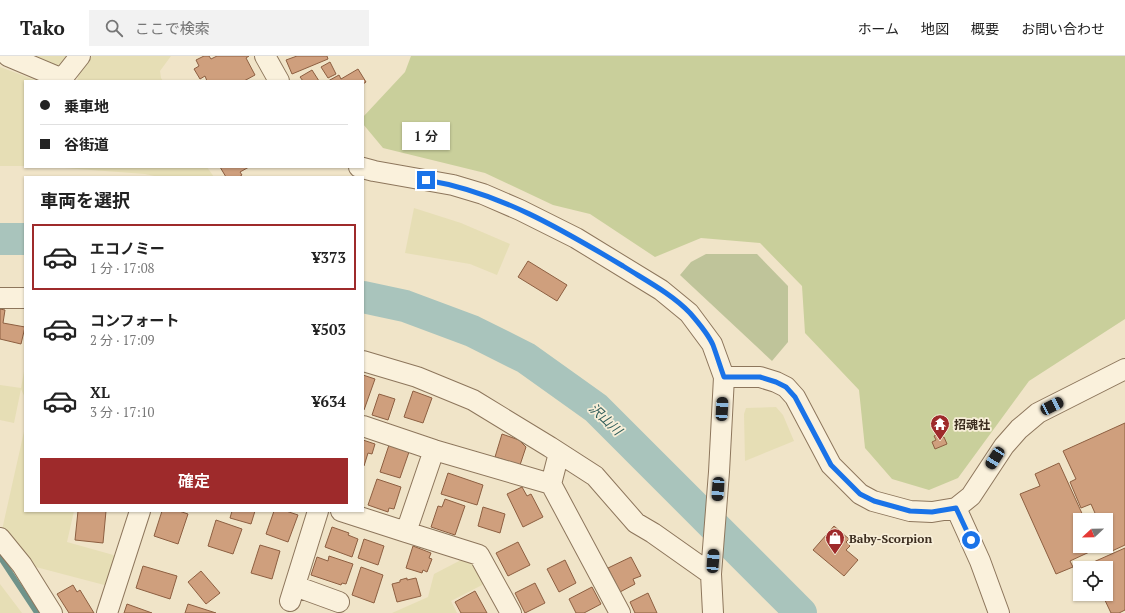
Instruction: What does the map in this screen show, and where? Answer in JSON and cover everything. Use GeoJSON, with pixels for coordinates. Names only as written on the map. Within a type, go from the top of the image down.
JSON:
{"type":"FeatureCollection","features":[{"type":"Feature","properties":{"kind":"street"},"geometry":{"type":"LineString","coordinates":[[8,56],[60,78],[65,75],[80,56]]}},
{"type":"Feature","properties":{"kind":"street"},"geometry":{"type":"LineString","coordinates":[[265,56],[278,80]]}},
{"type":"Feature","properties":{"kind":"street"},"geometry":{"type":"LineString","coordinates":[[363,168],[453,185],[483,194],[520,210],[576,238],[661,290],[689,313],[712,344],[724,377],[712,568],[713,613]]}},
{"type":"Feature","properties":{"kind":"street"},"geometry":{"type":"LineString","coordinates":[[0,298],[24,298]]}},
{"type":"Feature","properties":{"kind":"street"},"geometry":{"type":"LineString","coordinates":[[364,361],[417,377],[473,400],[595,476],[636,523],[712,568]]}},
{"type":"Feature","properties":{"kind":"street"},"geometry":{"type":"LineString","coordinates":[[724,377],[760,377],[786,387],[795,397],[831,465],[860,494],[874,501],[910,511],[932,512],[956,508],[970,496],[1004,446],[1019,429],[1038,413],[1125,369]]}},
{"type":"Feature","properties":{"kind":"street"},"geometry":{"type":"LineString","coordinates":[[364,426],[434,450],[551,484]]}},
{"type":"Feature","properties":{"kind":"street"},"geometry":{"type":"LineString","coordinates":[[406,532],[434,450]]}},
{"type":"Feature","properties":{"kind":"street"},"geometry":{"type":"LineString","coordinates":[[558,453],[551,484],[620,613]]}},
{"type":"Feature","properties":{"kind":"street"},"geometry":{"type":"LineString","coordinates":[[956,508],[980,561],[999,613]]}},
{"type":"Feature","properties":{"kind":"street"},"geometry":{"type":"LineString","coordinates":[[107,613],[140,512]]}},
{"type":"Feature","properties":{"kind":"street"},"geometry":{"type":"LineString","coordinates":[[318,512],[292,594],[339,602]]}},
{"type":"Feature","properties":{"kind":"street"},"geometry":{"type":"LineString","coordinates":[[344,512],[479,555],[511,613]]}},
{"type":"Feature","properties":{"kind":"street"},"geometry":{"type":"LineString","coordinates":[[0,538],[22,566],[52,613]]}},
{"type":"Feature","properties":{"kind":"shaded area"},"geometry":{"type":"Polygon","coordinates":[[[30,56],[69,56],[60,69],[30,56]]]}},
{"type":"Feature","properties":{"kind":"shaded area"},"geometry":{"type":"Polygon","coordinates":[[[92,56],[171,56],[160,71],[162,80],[77,80],[79,73],[92,56]]]}},
{"type":"Feature","properties":{"kind":"shaded area"},"geometry":{"type":"Polygon","coordinates":[[[0,67],[35,80],[24,80],[24,166],[0,166],[0,67]]]}},
{"type":"Feature","properties":{"kind":"shaded area"},"geometry":{"type":"Polygon","coordinates":[[[64,168],[208,168],[213,176],[154,176],[64,168]]]}},
{"type":"Feature","properties":{"kind":"shaded area"},"geometry":{"type":"Polygon","coordinates":[[[414,208],[461,223],[510,244],[497,275],[470,264],[405,253],[414,208]]]}},
{"type":"Feature","properties":{"kind":"shaded area"},"geometry":{"type":"Polygon","coordinates":[[[24,372],[24,396],[21,389],[14,423],[0,420],[0,385],[21,388],[24,372]]]}},
{"type":"Feature","properties":{"kind":"shaded area"},"geometry":{"type":"Polygon","coordinates":[[[776,407],[783,415],[794,441],[745,461],[744,414],[746,408],[776,407]]]}},
{"type":"Feature","properties":{"kind":"shaded area"},"geometry":{"type":"Polygon","coordinates":[[[24,431],[24,512],[74,512],[67,542],[117,556],[112,587],[32,566],[2,530],[24,431]]]}},
{"type":"Feature","properties":{"kind":"shaded area"},"geometry":{"type":"Polygon","coordinates":[[[461,560],[474,564],[484,584],[451,601],[457,613],[392,613],[428,597],[434,574],[461,560]]]}},
{"type":"Feature","properties":{"kind":"shaded area"},"geometry":{"type":"Polygon","coordinates":[[[0,584],[22,613],[0,613],[0,584]]]}},
{"type":"Feature","properties":{"kind":"green space"},"geometry":{"type":"Polygon","coordinates":[[[411,56],[1125,56],[1125,319],[1029,381],[958,478],[929,490],[892,479],[865,448],[859,390],[805,333],[802,286],[760,243],[701,238],[655,257],[590,214],[553,205],[485,173],[383,148],[364,125],[364,116],[405,72],[411,56]]]}},
{"type":"Feature","properties":{"kind":"green space"},"geometry":{"type":"Polygon","coordinates":[[[706,254],[757,254],[788,286],[788,342],[772,361],[680,275],[691,262],[706,254]]]}},
{"type":"Feature","properties":{"kind":"building"},"geometry":{"type":"Polygon","coordinates":[[[204,56],[209,56],[211,59],[217,56],[249,56],[246,58],[255,75],[246,80],[207,80],[205,76],[200,79],[194,69],[199,66],[196,60],[204,56]]]}},
{"type":"Feature","properties":{"kind":"building"},"geometry":{"type":"Polygon","coordinates":[[[297,56],[327,56],[328,59],[292,74],[286,60],[297,56]]]}},
{"type":"Feature","properties":{"kind":"building"},"geometry":{"type":"Polygon","coordinates":[[[330,62],[336,74],[328,78],[321,67],[330,62]]]}},
{"type":"Feature","properties":{"kind":"building"},"geometry":{"type":"Polygon","coordinates":[[[358,69],[366,82],[364,83],[364,80],[330,80],[339,75],[341,79],[358,69]]]}},
{"type":"Feature","properties":{"kind":"building"},"geometry":{"type":"Polygon","coordinates":[[[312,70],[318,80],[302,80],[300,77],[312,70]]]}},
{"type":"Feature","properties":{"kind":"building"},"geometry":{"type":"Polygon","coordinates":[[[221,168],[247,168],[240,172],[242,175],[240,176],[225,176],[221,168]]]}},
{"type":"Feature","properties":{"kind":"building"},"geometry":{"type":"Polygon","coordinates":[[[528,261],[567,285],[557,301],[518,277],[528,261]]]}},
{"type":"Feature","properties":{"kind":"building"},"geometry":{"type":"Polygon","coordinates":[[[0,309],[5,310],[3,323],[24,327],[24,331],[21,344],[0,339],[0,309]]]}},
{"type":"Feature","properties":{"kind":"building"},"geometry":{"type":"Polygon","coordinates":[[[364,375],[375,379],[364,410],[364,375]]]}},
{"type":"Feature","properties":{"kind":"building"},"geometry":{"type":"Polygon","coordinates":[[[413,391],[432,398],[423,423],[404,417],[413,391]]]}},
{"type":"Feature","properties":{"kind":"building"},"geometry":{"type":"Polygon","coordinates":[[[379,394],[395,399],[388,420],[372,415],[379,394]]]}},
{"type":"Feature","properties":{"kind":"building"},"geometry":{"type":"Polygon","coordinates":[[[1125,423],[1125,545],[1113,551],[1113,513],[1095,513],[1091,504],[1081,508],[1070,482],[1076,479],[1063,451],[1125,423]]]}},
{"type":"Feature","properties":{"kind":"building"},"geometry":{"type":"Polygon","coordinates":[[[502,434],[519,440],[526,447],[520,465],[495,457],[502,434]]]}},
{"type":"Feature","properties":{"kind":"building","name":"招魂社"},"geometry":{"type":"Polygon","coordinates":[[[938,434],[940,438],[944,437],[947,444],[935,449],[932,442],[936,440],[934,436],[938,434]]]}},
{"type":"Feature","properties":{"kind":"building"},"geometry":{"type":"Polygon","coordinates":[[[364,440],[375,444],[372,454],[368,453],[364,466],[364,440]]]}},
{"type":"Feature","properties":{"kind":"building"},"geometry":{"type":"Polygon","coordinates":[[[389,445],[409,452],[400,478],[380,472],[389,445]]]}},
{"type":"Feature","properties":{"kind":"building"},"geometry":{"type":"Polygon","coordinates":[[[1059,463],[1082,513],[1073,513],[1073,553],[1087,553],[1070,561],[1073,567],[1056,574],[1020,494],[1040,486],[1035,474],[1059,463]]]}},
{"type":"Feature","properties":{"kind":"building"},"geometry":{"type":"Polygon","coordinates":[[[448,473],[483,485],[477,505],[441,494],[448,473]]]}},
{"type":"Feature","properties":{"kind":"building"},"geometry":{"type":"Polygon","coordinates":[[[377,479],[401,487],[394,509],[389,508],[388,512],[368,505],[377,479]]]}},
{"type":"Feature","properties":{"kind":"building"},"geometry":{"type":"Polygon","coordinates":[[[522,487],[527,496],[531,494],[543,517],[523,527],[507,494],[522,487]]]}},
{"type":"Feature","properties":{"kind":"building"},"geometry":{"type":"Polygon","coordinates":[[[445,499],[465,506],[455,535],[431,527],[438,506],[442,507],[445,499]]]}},
{"type":"Feature","properties":{"kind":"building"},"geometry":{"type":"Polygon","coordinates":[[[483,507],[505,514],[500,533],[478,526],[483,507]]]}},
{"type":"Feature","properties":{"kind":"building"},"geometry":{"type":"Polygon","coordinates":[[[78,512],[106,512],[103,543],[75,540],[78,512]]]}},
{"type":"Feature","properties":{"kind":"building"},"geometry":{"type":"Polygon","coordinates":[[[162,512],[182,512],[188,514],[178,544],[154,536],[162,512]]]}},
{"type":"Feature","properties":{"kind":"building"},"geometry":{"type":"Polygon","coordinates":[[[232,512],[255,512],[251,524],[230,518],[232,512]]]}},
{"type":"Feature","properties":{"kind":"building"},"geometry":{"type":"Polygon","coordinates":[[[274,512],[289,512],[298,515],[288,542],[266,534],[274,512]]]}},
{"type":"Feature","properties":{"kind":"building"},"geometry":{"type":"Polygon","coordinates":[[[216,520],[242,529],[233,554],[208,546],[216,520]]]}},
{"type":"Feature","properties":{"kind":"building","name":"Baby-Scorpion"},"geometry":{"type":"Polygon","coordinates":[[[834,526],[849,539],[846,542],[850,546],[846,550],[858,560],[844,576],[813,550],[834,526]]]}},
{"type":"Feature","properties":{"kind":"building"},"geometry":{"type":"Polygon","coordinates":[[[332,527],[349,533],[348,535],[358,539],[352,557],[325,547],[332,527]]]}},
{"type":"Feature","properties":{"kind":"building"},"geometry":{"type":"Polygon","coordinates":[[[364,539],[384,546],[378,565],[358,558],[364,539]]]}},
{"type":"Feature","properties":{"kind":"building"},"geometry":{"type":"Polygon","coordinates":[[[518,542],[530,565],[508,576],[496,553],[518,542]]]}},
{"type":"Feature","properties":{"kind":"building"},"geometry":{"type":"Polygon","coordinates":[[[260,545],[280,551],[272,579],[251,573],[260,545]]]}},
{"type":"Feature","properties":{"kind":"building"},"geometry":{"type":"Polygon","coordinates":[[[413,546],[431,553],[429,558],[432,559],[427,572],[423,570],[422,573],[406,568],[413,546]]]}},
{"type":"Feature","properties":{"kind":"building"},"geometry":{"type":"Polygon","coordinates":[[[1125,548],[1125,610],[1119,613],[1111,613],[1105,601],[1113,601],[1113,561],[1096,561],[1125,548]]]}},
{"type":"Feature","properties":{"kind":"building"},"geometry":{"type":"Polygon","coordinates":[[[329,556],[353,564],[346,584],[342,583],[341,585],[311,575],[317,557],[328,561],[329,556]]]}},
{"type":"Feature","properties":{"kind":"building"},"geometry":{"type":"Polygon","coordinates":[[[631,557],[641,576],[633,579],[635,584],[620,592],[608,568],[631,557]]]}},
{"type":"Feature","properties":{"kind":"building"},"geometry":{"type":"Polygon","coordinates":[[[565,560],[576,583],[559,592],[547,569],[565,560]]]}},
{"type":"Feature","properties":{"kind":"building"},"geometry":{"type":"Polygon","coordinates":[[[143,566],[177,576],[170,599],[136,588],[143,566]]]}},
{"type":"Feature","properties":{"kind":"building"},"geometry":{"type":"Polygon","coordinates":[[[361,567],[383,575],[374,603],[352,595],[361,567]]]}},
{"type":"Feature","properties":{"kind":"building"},"geometry":{"type":"Polygon","coordinates":[[[201,571],[220,593],[206,604],[188,582],[201,571]]]}},
{"type":"Feature","properties":{"kind":"building"},"geometry":{"type":"Polygon","coordinates":[[[407,578],[407,580],[416,578],[421,596],[397,602],[392,584],[407,578]]]}},
{"type":"Feature","properties":{"kind":"building"},"geometry":{"type":"Polygon","coordinates":[[[535,583],[545,603],[525,613],[515,593],[535,583]]]}},
{"type":"Feature","properties":{"kind":"building"},"geometry":{"type":"Polygon","coordinates":[[[73,585],[77,592],[80,590],[94,613],[69,613],[57,594],[73,585]]]}},
{"type":"Feature","properties":{"kind":"building"},"geometry":{"type":"Polygon","coordinates":[[[592,587],[601,604],[584,613],[576,613],[569,599],[592,587]]]}},
{"type":"Feature","properties":{"kind":"building"},"geometry":{"type":"Polygon","coordinates":[[[475,591],[487,613],[461,613],[455,602],[475,591]]]}},
{"type":"Feature","properties":{"kind":"building"},"geometry":{"type":"Polygon","coordinates":[[[648,593],[657,613],[635,613],[630,602],[648,593]]]}},
{"type":"Feature","properties":{"kind":"building"},"geometry":{"type":"Polygon","coordinates":[[[127,604],[152,613],[124,613],[127,604]]]}},
{"type":"Feature","properties":{"kind":"building"},"geometry":{"type":"Polygon","coordinates":[[[188,604],[216,613],[185,613],[188,604]]]}},
{"type":"Feature","properties":{"kind":"waterway","name":"沢山川"},"geometry":{"type":"LineString","coordinates":[[0,239],[24,239]]}},
{"type":"Feature","properties":{"kind":"waterway","name":"沢山川"},"geometry":{"type":"LineString","coordinates":[[364,297],[405,306],[472,331],[526,358],[596,408],[801,613]]}},
{"type":"Feature","properties":{"kind":"waterway"},"geometry":{"type":"LineString","coordinates":[[0,557],[37,613]]}},
{"type":"Feature","properties":{"kind":"place","name":"招魂社"},"geometry":{"type":"Point","coordinates":[940,441]}},
{"type":"Feature","properties":{"kind":"place","name":"Baby-Scorpion"},"geometry":{"type":"Point","coordinates":[835,555]}},
{"type":"Feature","properties":{"kind":"route"},"geometry":{"type":"LineString","coordinates":[[426,180],[453,185],[483,194],[520,210],[576,238],[661,290],[689,313],[712,344],[724,377],[760,377],[786,387],[795,397],[831,465],[846,482],[860,494],[874,501],[910,511],[932,512],[956,508],[971,540]]}}]}
